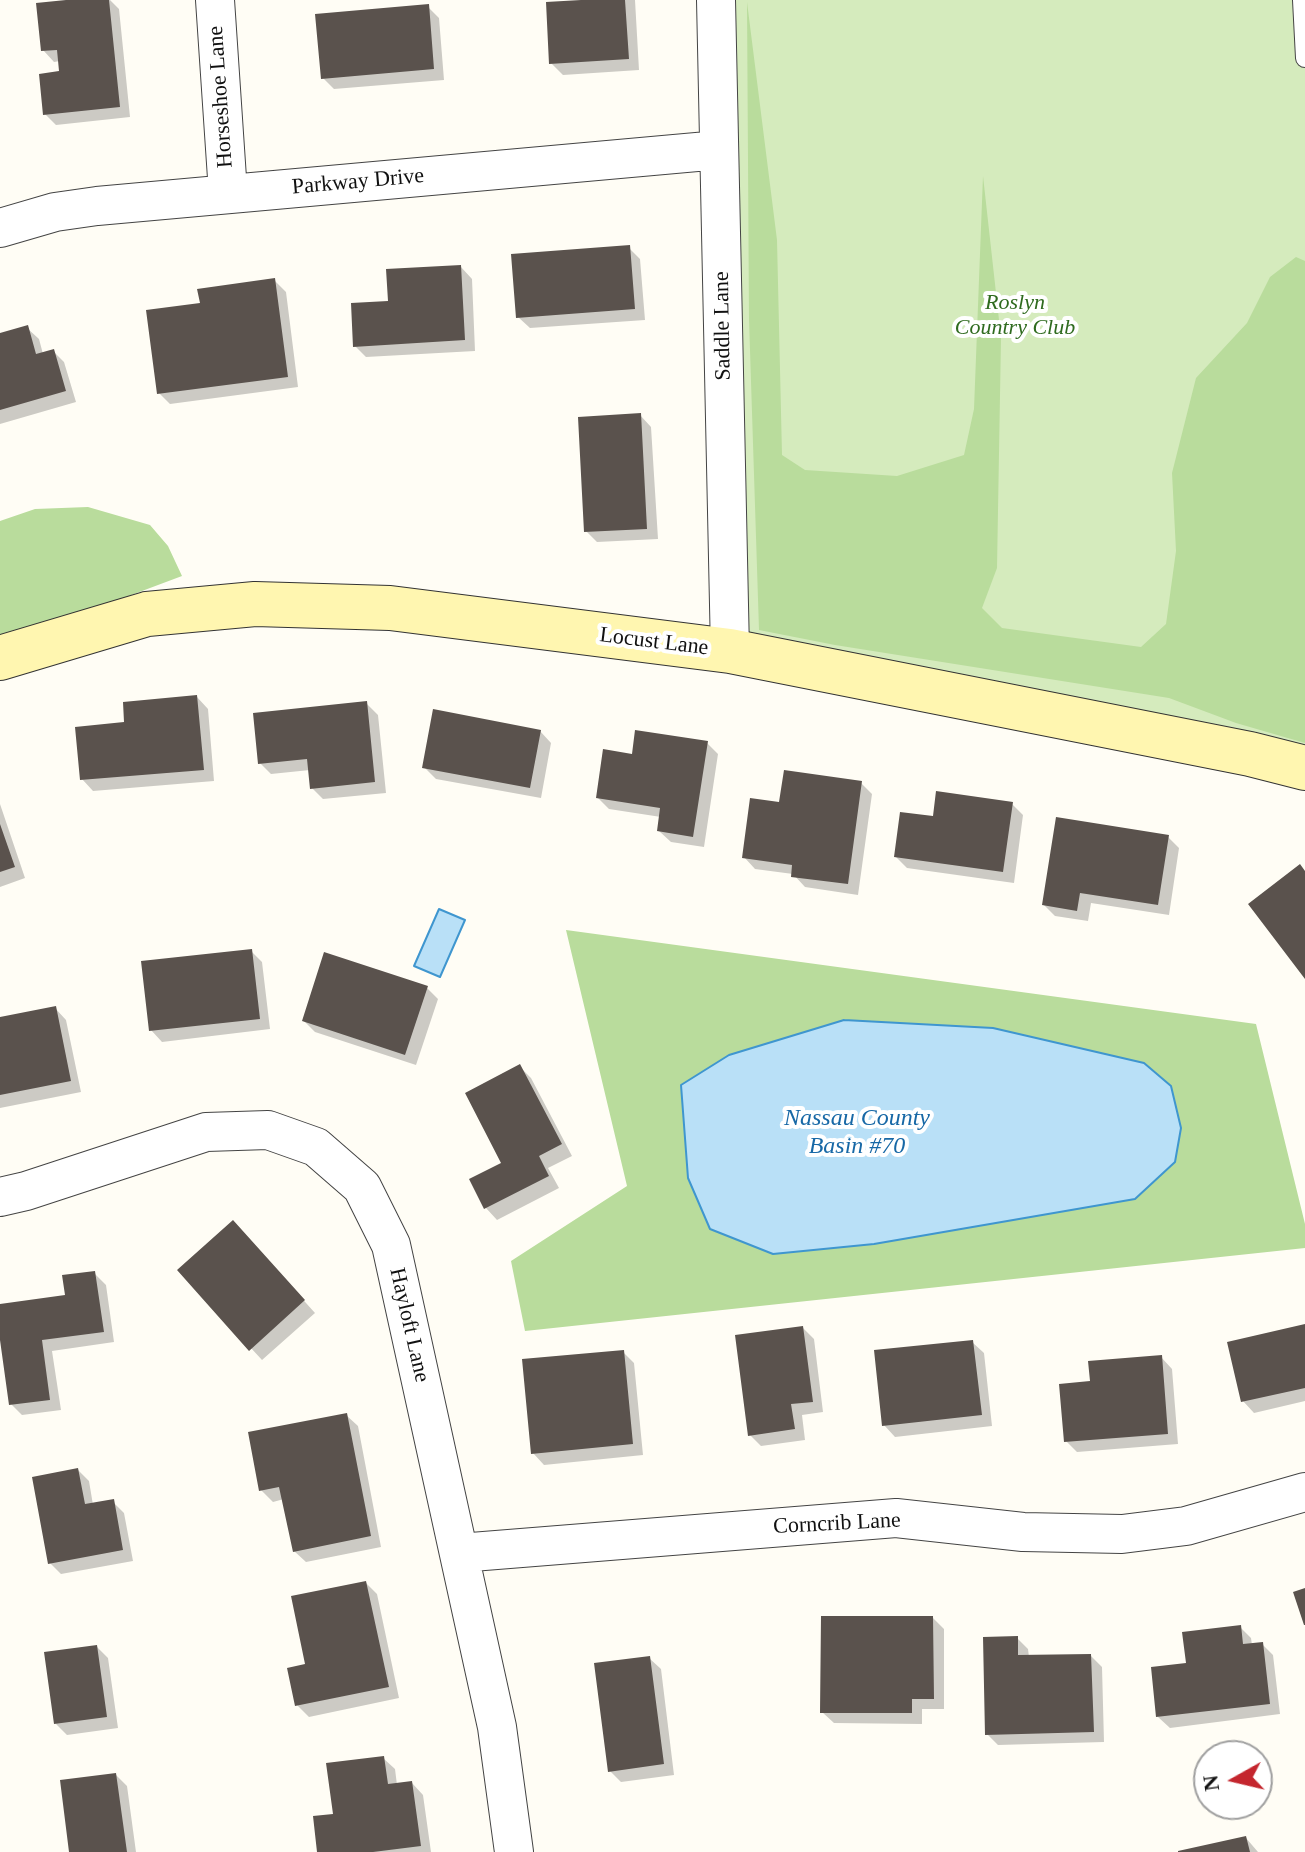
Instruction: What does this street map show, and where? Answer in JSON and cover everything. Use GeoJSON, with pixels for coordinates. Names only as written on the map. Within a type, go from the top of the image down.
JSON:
{"type":"FeatureCollection","features":[{"type":"Feature","properties":{"kind":"street","name":"Horseshoe Lane"},"geometry":{"type":"LineString","coordinates":[[215,0],[228,193]]}},
{"type":"Feature","properties":{"kind":"street","name":"Saddle Lane"},"geometry":{"type":"LineString","coordinates":[[716,0],[730,651]]}},
{"type":"Feature","properties":{"kind":"street","name":"Parkway Drive"},"geometry":{"type":"LineString","coordinates":[[0,228],[55,212],[228,193],[719,150]]}},
{"type":"Feature","properties":{"kind":"street","name":"Locust Lane"},"geometry":{"type":"LineString","coordinates":[[0,658],[147,614],[255,604],[390,608],[730,651],[1250,754],[1305,768]]}},
{"type":"Feature","properties":{"kind":"street","name":"Hayloft Lane"},"geometry":{"type":"LineString","coordinates":[[0,1197],[206,1132],[268,1130],[316,1147],[362,1187],[391,1245],[497,1727],[514,1852]]}},
{"type":"Feature","properties":{"kind":"street","name":"Corncrib Lane"},"geometry":{"type":"LineString","coordinates":[[459,1553],[896,1518],[1023,1532],[1122,1534],[1186,1526],[1305,1492]]}},
{"type":"Feature","properties":{"kind":"lane"},"geometry":{"type":"LineString","coordinates":[[1302,0],[1305,58]]}},
{"type":"Feature","properties":{"kind":"green space","name":"Roslyn Country Club"},"geometry":{"type":"Polygon","coordinates":[[[720,0],[1305,0],[1305,768],[730,651],[720,0]]]}},
{"type":"Feature","properties":{"kind":"green space"},"geometry":{"type":"Polygon","coordinates":[[[747,2],[777,240],[782,455],[805,470],[897,476],[964,455],[974,409],[983,176],[1001,338],[997,568],[982,608],[1002,628],[1141,647],[1166,624],[1176,551],[1172,473],[1196,378],[1247,323],[1270,277],[1296,257],[1305,261],[1305,743],[1236,723],[1169,698],[759,630],[749,319],[747,2]]]}},
{"type":"Feature","properties":{"kind":"green space"},"geometry":{"type":"Polygon","coordinates":[[[88,507],[150,525],[168,546],[182,576],[0,638],[0,521],[35,509],[88,507]]]}},
{"type":"Feature","properties":{"kind":"green space"},"geometry":{"type":"Polygon","coordinates":[[[566,930],[1256,1024],[1305,1224],[1305,1248],[525,1331],[511,1261],[627,1186],[566,930]]]}},
{"type":"Feature","properties":{"kind":"water"},"geometry":{"type":"Polygon","coordinates":[[[439,909],[465,920],[440,977],[414,966],[439,909]]]}},
{"type":"Feature","properties":{"kind":"water","name":"Nassau County Basin #70"},"geometry":{"type":"Polygon","coordinates":[[[844,1020],[993,1028],[1144,1063],[1171,1086],[1181,1128],[1175,1162],[1135,1199],[874,1244],[773,1254],[710,1229],[688,1178],[681,1085],[729,1055],[844,1020]]]}},
{"type":"Feature","properties":{"kind":"building"},"geometry":{"type":"Polygon","coordinates":[[[109,0],[120,107],[43,115],[39,74],[59,71],[57,50],[41,51],[36,3],[109,0]]]}},
{"type":"Feature","properties":{"kind":"building"},"geometry":{"type":"Polygon","coordinates":[[[625,0],[629,59],[549,64],[546,2],[625,0]]]}},
{"type":"Feature","properties":{"kind":"building"},"geometry":{"type":"Polygon","coordinates":[[[429,4],[434,69],[321,79],[315,14],[429,4]]]}},
{"type":"Feature","properties":{"kind":"building"},"geometry":{"type":"Polygon","coordinates":[[[630,245],[635,309],[516,318],[511,254],[630,245]]]}},
{"type":"Feature","properties":{"kind":"building"},"geometry":{"type":"Polygon","coordinates":[[[461,265],[465,340],[353,347],[351,303],[388,301],[386,269],[461,265]]]}},
{"type":"Feature","properties":{"kind":"building"},"geometry":{"type":"Polygon","coordinates":[[[275,278],[288,377],[157,394],[146,310],[200,303],[197,289],[275,278]]]}},
{"type":"Feature","properties":{"kind":"building"},"geometry":{"type":"Polygon","coordinates":[[[28,325],[36,354],[54,349],[66,391],[0,410],[0,333],[28,325]]]}},
{"type":"Feature","properties":{"kind":"building"},"geometry":{"type":"Polygon","coordinates":[[[641,413],[647,529],[584,532],[578,417],[641,413]]]}},
{"type":"Feature","properties":{"kind":"building"},"geometry":{"type":"Polygon","coordinates":[[[197,695],[204,770],[80,780],[75,727],[124,722],[123,702],[197,695]]]}},
{"type":"Feature","properties":{"kind":"building"},"geometry":{"type":"Polygon","coordinates":[[[367,701],[375,782],[310,789],[307,759],[258,764],[253,713],[367,701]]]}},
{"type":"Feature","properties":{"kind":"building"},"geometry":{"type":"Polygon","coordinates":[[[433,709],[541,730],[530,788],[422,768],[433,709]]]}},
{"type":"Feature","properties":{"kind":"building"},"geometry":{"type":"Polygon","coordinates":[[[635,730],[708,741],[693,837],[657,831],[660,808],[596,798],[603,749],[632,754],[635,730]]]}},
{"type":"Feature","properties":{"kind":"building"},"geometry":{"type":"Polygon","coordinates":[[[784,770],[862,781],[848,884],[791,877],[792,865],[742,858],[750,798],[779,802],[784,770]]]}},
{"type":"Feature","properties":{"kind":"building"},"geometry":{"type":"Polygon","coordinates":[[[936,791],[1013,802],[1003,872],[894,857],[900,812],[933,816],[936,791]]]}},
{"type":"Feature","properties":{"kind":"building"},"geometry":{"type":"Polygon","coordinates":[[[1056,817],[1169,835],[1158,905],[1080,893],[1077,911],[1042,905],[1056,817]]]}},
{"type":"Feature","properties":{"kind":"building"},"geometry":{"type":"Polygon","coordinates":[[[0,824],[15,867],[0,872],[0,824]]]}},
{"type":"Feature","properties":{"kind":"building"},"geometry":{"type":"Polygon","coordinates":[[[1300,864],[1305,871],[1305,979],[1248,904],[1300,864]]]}},
{"type":"Feature","properties":{"kind":"building"},"geometry":{"type":"Polygon","coordinates":[[[252,949],[260,1019],[149,1031],[141,961],[252,949]]]}},
{"type":"Feature","properties":{"kind":"building"},"geometry":{"type":"Polygon","coordinates":[[[324,952],[428,986],[405,1055],[302,1021],[324,952]]]}},
{"type":"Feature","properties":{"kind":"building"},"geometry":{"type":"Polygon","coordinates":[[[56,1006],[71,1081],[0,1095],[0,1017],[56,1006]]]}},
{"type":"Feature","properties":{"kind":"building"},"geometry":{"type":"Polygon","coordinates":[[[520,1064],[562,1144],[539,1156],[549,1176],[484,1209],[469,1179],[501,1163],[465,1093],[520,1064]]]}},
{"type":"Feature","properties":{"kind":"building"},"geometry":{"type":"Polygon","coordinates":[[[233,1220],[305,1300],[249,1351],[177,1270],[233,1220]]]}},
{"type":"Feature","properties":{"kind":"building"},"geometry":{"type":"Polygon","coordinates":[[[95,1271],[104,1332],[42,1340],[50,1400],[9,1405],[0,1340],[0,1304],[65,1295],[62,1275],[95,1271]]]}},
{"type":"Feature","properties":{"kind":"building"},"geometry":{"type":"Polygon","coordinates":[[[1305,1324],[1305,1388],[1241,1402],[1227,1342],[1305,1324]]]}},
{"type":"Feature","properties":{"kind":"building"},"geometry":{"type":"Polygon","coordinates":[[[803,1326],[813,1402],[791,1404],[795,1429],[748,1436],[735,1335],[803,1326]]]}},
{"type":"Feature","properties":{"kind":"building"},"geometry":{"type":"Polygon","coordinates":[[[973,1340],[982,1415],[882,1426],[874,1350],[973,1340]]]}},
{"type":"Feature","properties":{"kind":"building"},"geometry":{"type":"Polygon","coordinates":[[[624,1350],[633,1444],[531,1454],[522,1359],[624,1350]]]}},
{"type":"Feature","properties":{"kind":"building"},"geometry":{"type":"Polygon","coordinates":[[[1162,1355],[1168,1434],[1064,1442],[1059,1384],[1090,1381],[1088,1361],[1162,1355]]]}},
{"type":"Feature","properties":{"kind":"building"},"geometry":{"type":"Polygon","coordinates":[[[347,1413],[371,1536],[293,1552],[279,1487],[259,1491],[248,1432],[347,1413]]]}},
{"type":"Feature","properties":{"kind":"building"},"geometry":{"type":"Polygon","coordinates":[[[78,1468],[85,1504],[114,1499],[123,1550],[48,1564],[32,1477],[78,1468]]]}},
{"type":"Feature","properties":{"kind":"building"},"geometry":{"type":"Polygon","coordinates":[[[366,1581],[389,1687],[295,1706],[287,1668],[305,1664],[291,1596],[366,1581]]]}},
{"type":"Feature","properties":{"kind":"building"},"geometry":{"type":"Polygon","coordinates":[[[1305,1588],[1305,1625],[1304,1625],[1293,1592],[1305,1588]]]}},
{"type":"Feature","properties":{"kind":"building"},"geometry":{"type":"Polygon","coordinates":[[[821,1616],[933,1616],[934,1699],[912,1699],[912,1713],[820,1713],[821,1616]]]}},
{"type":"Feature","properties":{"kind":"building"},"geometry":{"type":"Polygon","coordinates":[[[1241,1625],[1243,1644],[1263,1642],[1270,1704],[1156,1717],[1151,1667],[1186,1663],[1182,1632],[1241,1625]]]}},
{"type":"Feature","properties":{"kind":"building"},"geometry":{"type":"Polygon","coordinates":[[[1018,1636],[1018,1655],[1091,1654],[1094,1732],[985,1735],[983,1637],[1018,1636]]]}},
{"type":"Feature","properties":{"kind":"building"},"geometry":{"type":"Polygon","coordinates":[[[97,1645],[107,1717],[54,1724],[44,1652],[97,1645]]]}},
{"type":"Feature","properties":{"kind":"building"},"geometry":{"type":"Polygon","coordinates":[[[650,1656],[664,1764],[608,1772],[594,1663],[650,1656]]]}},
{"type":"Feature","properties":{"kind":"building"},"geometry":{"type":"Polygon","coordinates":[[[384,1756],[388,1784],[412,1781],[421,1846],[373,1852],[317,1852],[313,1816],[333,1814],[326,1763],[384,1756]]]}},
{"type":"Feature","properties":{"kind":"building"},"geometry":{"type":"Polygon","coordinates":[[[116,1773],[127,1852],[69,1852],[60,1780],[116,1773]]]}},
{"type":"Feature","properties":{"kind":"building"},"geometry":{"type":"Polygon","coordinates":[[[1246,1836],[1250,1852],[1178,1852],[1178,1851],[1246,1836]]]}}]}
